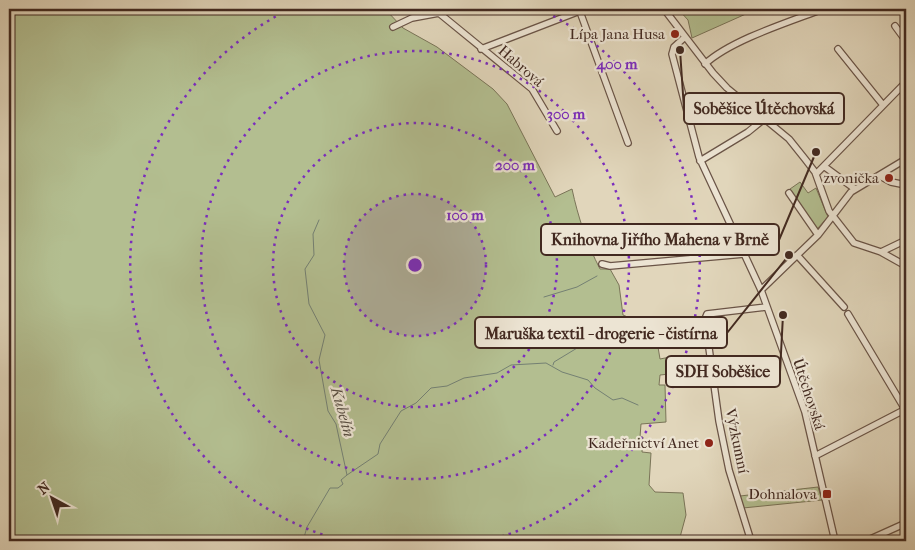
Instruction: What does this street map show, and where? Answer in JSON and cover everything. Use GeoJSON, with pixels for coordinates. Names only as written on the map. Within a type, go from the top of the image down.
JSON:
{"type":"FeatureCollection","features":[{"type":"Feature","properties":{"kind":"street"},"geometry":{"type":"LineString","coordinates":[[480,49],[581,9],[628,143]]}},
{"type":"Feature","properties":{"kind":"street"},"geometry":{"type":"LineString","coordinates":[[705,64],[716,55],[745,41],[823,9]]}},
{"type":"Feature","properties":{"kind":"street"},"geometry":{"type":"LineString","coordinates":[[394,27],[412,18],[436,11]]}},
{"type":"Feature","properties":{"kind":"street","name":"Habrová"},"geometry":{"type":"LineString","coordinates":[[436,11],[480,49],[532,89],[557,131]]}},
{"type":"Feature","properties":{"kind":"street"},"geometry":{"type":"LineString","coordinates":[[665,11],[705,64],[727,88],[789,139],[816,174],[826,204],[833,217],[854,243],[881,252],[906,266]]}},
{"type":"Feature","properties":{"kind":"street"},"geometry":{"type":"LineString","coordinates":[[894,26],[906,39]]}},
{"type":"Feature","properties":{"kind":"street","name":"Útěchovská"},"geometry":{"type":"LineString","coordinates":[[685,37],[674,47],[672,54],[700,161],[761,290],[804,412],[835,541]]}},
{"type":"Feature","properties":{"kind":"street"},"geometry":{"type":"LineString","coordinates":[[838,49],[884,105]]}},
{"type":"Feature","properties":{"kind":"street"},"geometry":{"type":"LineString","coordinates":[[816,174],[825,167],[838,151],[906,82]]}},
{"type":"Feature","properties":{"kind":"street"},"geometry":{"type":"LineString","coordinates":[[700,161],[748,132],[764,119]]}},
{"type":"Feature","properties":{"kind":"street"},"geometry":{"type":"LineString","coordinates":[[761,290],[818,235],[854,189],[880,176],[906,159]]}},
{"type":"Feature","properties":{"kind":"street"},"geometry":{"type":"LineString","coordinates":[[825,167],[854,189]]}},
{"type":"Feature","properties":{"kind":"street"},"geometry":{"type":"LineString","coordinates":[[880,176],[891,182],[906,185]]}},
{"type":"Feature","properties":{"kind":"street"},"geometry":{"type":"LineString","coordinates":[[789,193],[818,235]]}},
{"type":"Feature","properties":{"kind":"street"},"geometry":{"type":"LineString","coordinates":[[881,252],[906,240]]}},
{"type":"Feature","properties":{"kind":"street"},"geometry":{"type":"LineString","coordinates":[[602,264],[610,266],[744,254]]}},
{"type":"Feature","properties":{"kind":"street"},"geometry":{"type":"LineString","coordinates":[[797,255],[844,307]]}},
{"type":"Feature","properties":{"kind":"street","name":"Výzkumní"},"geometry":{"type":"LineString","coordinates":[[751,541],[729,470],[719,421],[705,319],[707,314],[766,307]]}},
{"type":"Feature","properties":{"kind":"street"},"geometry":{"type":"LineString","coordinates":[[815,456],[906,410],[848,314]]}},
{"type":"Feature","properties":{"kind":"street"},"geometry":{"type":"LineString","coordinates":[[866,541],[906,523]]}},
{"type":"Feature","properties":{"kind":"green space"},"geometry":{"type":"Polygon","coordinates":[[[9,9],[385,9],[403,28],[437,47],[493,89],[507,104],[555,197],[572,189],[583,230],[595,260],[600,269],[610,269],[619,285],[623,315],[630,318],[632,336],[656,335],[660,359],[670,357],[670,374],[660,375],[659,385],[665,385],[666,422],[641,424],[640,437],[643,437],[642,452],[651,453],[649,485],[655,492],[683,493],[686,515],[679,541],[9,541],[9,9]]]}},
{"type":"Feature","properties":{"kind":"green space"},"geometry":{"type":"Polygon","coordinates":[[[678,9],[757,9],[692,38],[688,20],[678,9]]]}},
{"type":"Feature","properties":{"kind":"green space"},"geometry":{"type":"Polygon","coordinates":[[[800,182],[808,193],[816,188],[828,217],[817,229],[790,189],[800,182]]]}},
{"type":"Feature","properties":{"kind":"green space"},"geometry":{"type":"Polygon","coordinates":[[[818,487],[822,500],[743,508],[740,496],[818,487]]]}},
{"type":"Feature","properties":{"kind":"waterway","name":"Kubelín"},"geometry":{"type":"LineString","coordinates":[[303,541],[307,527],[330,488],[338,488],[343,484],[341,480],[347,475],[336,424],[328,411],[319,360],[325,335],[309,304],[305,269],[314,255],[313,234],[319,220]]}},
{"type":"Feature","properties":{"kind":"waterway"},"geometry":{"type":"LineString","coordinates":[[544,297],[577,287],[597,276]]}},
{"type":"Feature","properties":{"kind":"waterway"},"geometry":{"type":"LineString","coordinates":[[553,365],[554,362],[597,336]]}},
{"type":"Feature","properties":{"kind":"waterway"},"geometry":{"type":"LineString","coordinates":[[347,475],[378,454],[380,444],[401,411],[416,403],[431,388],[447,386],[464,378],[497,373],[511,365],[546,363],[562,372],[588,380],[595,388],[613,400],[622,398],[638,405]]}},
{"type":"Feature","properties":{"kind":"place","name":"Lípa Jana Husa"},"geometry":{"type":"Point","coordinates":[675,34]}},
{"type":"Feature","properties":{"kind":"place","name":"Soběšice Útěchovská"},"geometry":{"type":"Point","coordinates":[680,50]}},
{"type":"Feature","properties":{"kind":"place","name":"Knihovna Jiřího Mahena v Brně"},"geometry":{"type":"Point","coordinates":[816,152]}},
{"type":"Feature","properties":{"kind":"place","name":"zvonička"},"geometry":{"type":"Point","coordinates":[889,178]}},
{"type":"Feature","properties":{"kind":"place","name":"Maruška textil - drogerie - čistírna"},"geometry":{"type":"Point","coordinates":[789,255]}},
{"type":"Feature","properties":{"kind":"place","name":"SDH Soběšice"},"geometry":{"type":"Point","coordinates":[783,315]}},
{"type":"Feature","properties":{"kind":"place","name":"Kadeřnictví Anet"},"geometry":{"type":"Point","coordinates":[709,443]}},
{"type":"Feature","properties":{"kind":"place","name":"Dohnalova"},"geometry":{"type":"Point","coordinates":[827,494]}}]}
